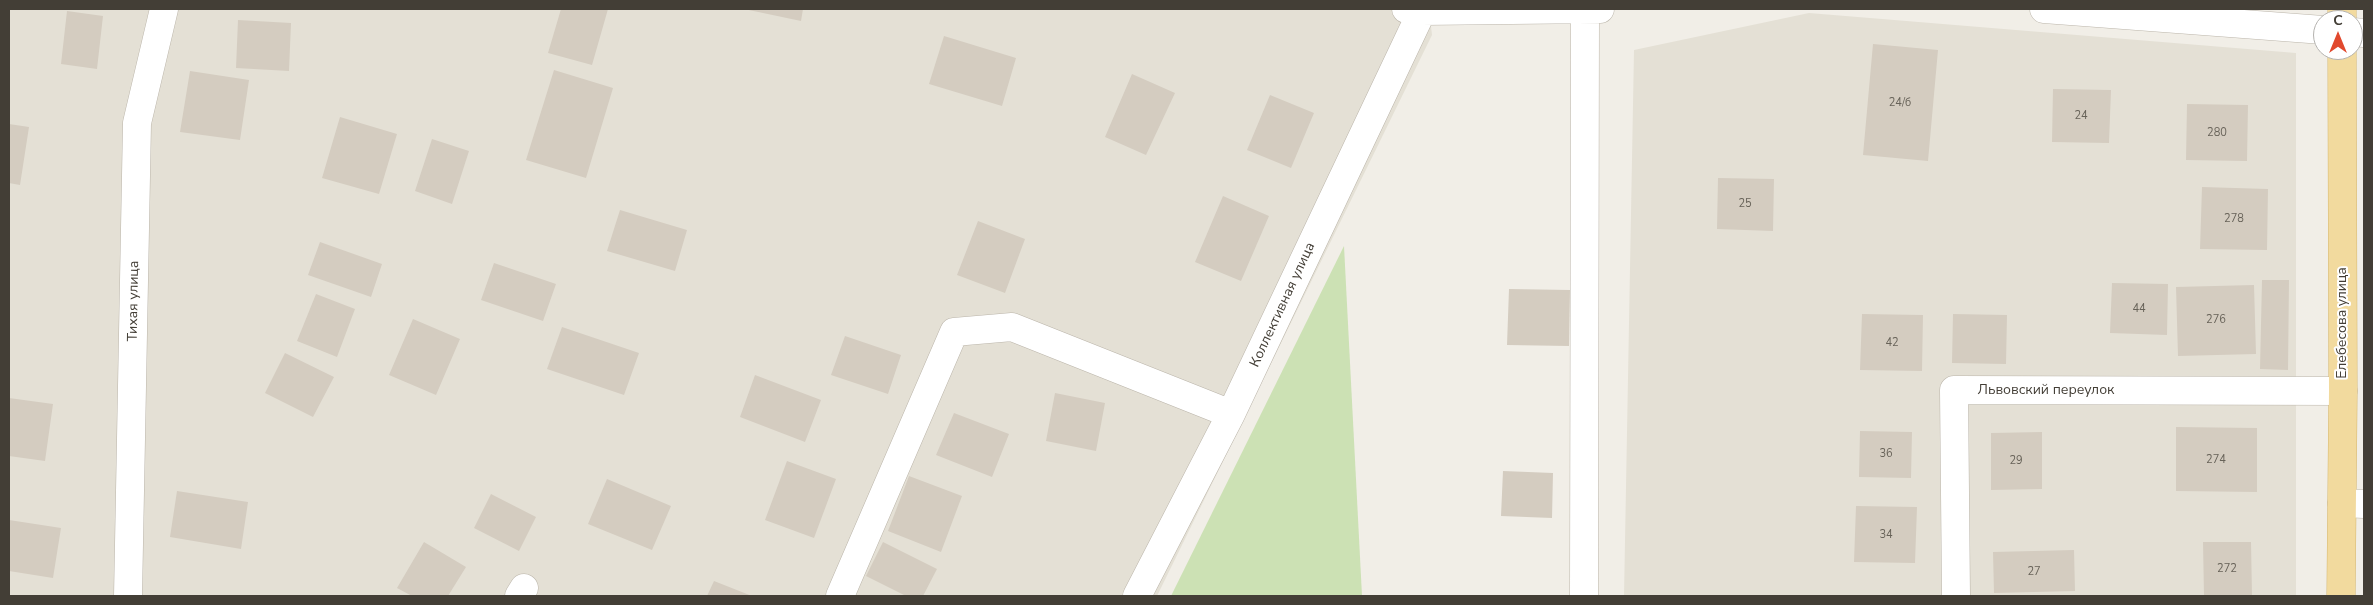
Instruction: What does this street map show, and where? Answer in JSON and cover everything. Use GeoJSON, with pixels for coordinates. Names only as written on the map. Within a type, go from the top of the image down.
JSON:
{"type":"FeatureCollection","features":[{"type":"Feature","properties":{"kind":"main road","name":"Елебесова улица"},"geometry":{"type":"LineString","coordinates":[[2341,596],[2353,504],[2343,392],[2342,60]]}},
{"type":"Feature","properties":{"kind":"street","name":"Тихая улица"},"geometry":{"type":"LineString","coordinates":[[128,596],[137,123],[164,9]]}},
{"type":"Feature","properties":{"kind":"street"},"geometry":{"type":"LineString","coordinates":[[2044,9],[2313,29]]}},
{"type":"Feature","properties":{"kind":"street"},"geometry":{"type":"LineString","coordinates":[[1414,10],[1592,10],[1584,596]]}},
{"type":"Feature","properties":{"kind":"street","name":"Коллективная улица"},"geometry":{"type":"LineString","coordinates":[[1137,596],[1231,414],[1414,10]]}},
{"type":"Feature","properties":{"kind":"street"},"geometry":{"type":"LineString","coordinates":[[840,596],[954,332],[1012,327],[1231,414]]}},
{"type":"Feature","properties":{"kind":"street","name":"Львовский переулок"},"geometry":{"type":"LineString","coordinates":[[1956,596],[1954,390],[2343,392]]}},
{"type":"Feature","properties":{"kind":"shaded area"},"geometry":{"type":"Polygon","coordinates":[[[9,9],[1429,9],[1432,35],[1157,596],[9,596],[9,9]]]}},
{"type":"Feature","properties":{"kind":"shaded area"},"geometry":{"type":"Polygon","coordinates":[[[1809,13],[2296,53],[2296,596],[1624,596],[1634,50],[1809,13]]]}},
{"type":"Feature","properties":{"kind":"green space"},"geometry":{"type":"Polygon","coordinates":[[[1344,246],[1362,596],[1171,596],[1344,246]]]}},
{"type":"Feature","properties":{"kind":"building"},"geometry":{"type":"Polygon","coordinates":[[[561,9],[608,9],[592,65],[548,53],[561,9]]]}},
{"type":"Feature","properties":{"kind":"building"},"geometry":{"type":"Polygon","coordinates":[[[744,9],[803,9],[801,21],[744,9]]]}},
{"type":"Feature","properties":{"kind":"building"},"geometry":{"type":"Polygon","coordinates":[[[67,11],[103,16],[97,69],[61,64],[67,11]]]}},
{"type":"Feature","properties":{"kind":"building"},"geometry":{"type":"Polygon","coordinates":[[[238,20],[291,23],[289,71],[236,68],[238,20]]]}},
{"type":"Feature","properties":{"kind":"building"},"geometry":{"type":"Polygon","coordinates":[[[944,36],[1016,58],[1002,106],[929,84],[944,36]]]}},
{"type":"Feature","properties":{"kind":"building"},"geometry":{"type":"Polygon","coordinates":[[[1873,44],[1938,50],[1928,161],[1863,155],[1873,44]]]}},
{"type":"Feature","properties":{"kind":"building"},"geometry":{"type":"Polygon","coordinates":[[[554,70],[613,88],[586,178],[526,160],[554,70]]]}},
{"type":"Feature","properties":{"kind":"building"},"geometry":{"type":"Polygon","coordinates":[[[190,71],[249,80],[240,140],[180,132],[190,71]]]}},
{"type":"Feature","properties":{"kind":"building"},"geometry":{"type":"Polygon","coordinates":[[[1132,74],[1175,93],[1146,155],[1105,137],[1132,74]]]}},
{"type":"Feature","properties":{"kind":"building"},"geometry":{"type":"Polygon","coordinates":[[[2053,89],[2111,90],[2109,143],[2052,142],[2053,89]]]}},
{"type":"Feature","properties":{"kind":"building"},"geometry":{"type":"Polygon","coordinates":[[[1270,95],[1314,113],[1291,168],[1247,150],[1270,95]]]}},
{"type":"Feature","properties":{"kind":"building"},"geometry":{"type":"Polygon","coordinates":[[[2187,104],[2248,105],[2247,161],[2186,160],[2187,104]]]}},
{"type":"Feature","properties":{"kind":"building"},"geometry":{"type":"Polygon","coordinates":[[[340,117],[397,134],[379,194],[322,178],[340,117]]]}},
{"type":"Feature","properties":{"kind":"building"},"geometry":{"type":"Polygon","coordinates":[[[9,124],[29,127],[20,185],[9,183],[9,124]]]}},
{"type":"Feature","properties":{"kind":"building"},"geometry":{"type":"Polygon","coordinates":[[[432,139],[469,151],[452,204],[415,191],[432,139]]]}},
{"type":"Feature","properties":{"kind":"building"},"geometry":{"type":"Polygon","coordinates":[[[1718,178],[1774,179],[1773,231],[1717,229],[1718,178]]]}},
{"type":"Feature","properties":{"kind":"building"},"geometry":{"type":"Polygon","coordinates":[[[2202,187],[2268,189],[2267,250],[2200,249],[2202,187]]]}},
{"type":"Feature","properties":{"kind":"building"},"geometry":{"type":"Polygon","coordinates":[[[1223,196],[1269,216],[1241,281],[1195,262],[1223,196]]]}},
{"type":"Feature","properties":{"kind":"building"},"geometry":{"type":"Polygon","coordinates":[[[620,210],[687,230],[675,271],[607,251],[620,210]]]}},
{"type":"Feature","properties":{"kind":"building"},"geometry":{"type":"Polygon","coordinates":[[[978,221],[1025,239],[1005,293],[957,275],[978,221]]]}},
{"type":"Feature","properties":{"kind":"building"},"geometry":{"type":"Polygon","coordinates":[[[320,242],[382,264],[371,297],[308,275],[320,242]]]}},
{"type":"Feature","properties":{"kind":"building"},"geometry":{"type":"Polygon","coordinates":[[[494,263],[556,284],[543,321],[481,300],[494,263]]]}},
{"type":"Feature","properties":{"kind":"building"},"geometry":{"type":"Polygon","coordinates":[[[2262,280],[2289,280],[2288,370],[2260,369],[2262,280]]]}},
{"type":"Feature","properties":{"kind":"building"},"geometry":{"type":"Polygon","coordinates":[[[2112,283],[2168,284],[2167,335],[2110,333],[2112,283]]]}},
{"type":"Feature","properties":{"kind":"building"},"geometry":{"type":"Polygon","coordinates":[[[2254,285],[2256,354],[2178,356],[2176,287],[2254,285]]]}},
{"type":"Feature","properties":{"kind":"building"},"geometry":{"type":"Polygon","coordinates":[[[1509,289],[1570,290],[1569,346],[1507,345],[1509,289]]]}},
{"type":"Feature","properties":{"kind":"building"},"geometry":{"type":"Polygon","coordinates":[[[316,294],[355,309],[337,357],[297,341],[316,294]]]}},
{"type":"Feature","properties":{"kind":"building"},"geometry":{"type":"Polygon","coordinates":[[[1862,314],[1923,315],[1922,371],[1860,370],[1862,314]]]}},
{"type":"Feature","properties":{"kind":"building"},"geometry":{"type":"Polygon","coordinates":[[[1953,314],[2007,315],[2006,364],[1952,363],[1953,314]]]}},
{"type":"Feature","properties":{"kind":"building"},"geometry":{"type":"Polygon","coordinates":[[[413,319],[460,339],[436,395],[389,375],[413,319]]]}},
{"type":"Feature","properties":{"kind":"building"},"geometry":{"type":"Polygon","coordinates":[[[562,327],[639,353],[624,395],[547,369],[562,327]]]}},
{"type":"Feature","properties":{"kind":"building"},"geometry":{"type":"Polygon","coordinates":[[[845,336],[901,355],[888,394],[831,375],[845,336]]]}},
{"type":"Feature","properties":{"kind":"building"},"geometry":{"type":"Polygon","coordinates":[[[285,353],[334,377],[313,417],[265,393],[285,353]]]}},
{"type":"Feature","properties":{"kind":"building"},"geometry":{"type":"Polygon","coordinates":[[[755,375],[821,400],[805,442],[740,417],[755,375]]]}},
{"type":"Feature","properties":{"kind":"building"},"geometry":{"type":"Polygon","coordinates":[[[1055,393],[1105,403],[1096,451],[1046,441],[1055,393]]]}},
{"type":"Feature","properties":{"kind":"building"},"geometry":{"type":"Polygon","coordinates":[[[9,398],[53,404],[45,461],[9,456],[9,398]]]}},
{"type":"Feature","properties":{"kind":"building"},"geometry":{"type":"Polygon","coordinates":[[[954,413],[1009,434],[992,477],[936,455],[954,413]]]}},
{"type":"Feature","properties":{"kind":"building"},"geometry":{"type":"Polygon","coordinates":[[[2176,427],[2257,428],[2257,492],[2176,491],[2176,427]]]}},
{"type":"Feature","properties":{"kind":"building"},"geometry":{"type":"Polygon","coordinates":[[[1860,431],[1912,432],[1911,478],[1859,477],[1860,431]]]}},
{"type":"Feature","properties":{"kind":"building"},"geometry":{"type":"Polygon","coordinates":[[[2042,432],[2042,489],[1991,490],[1991,433],[2042,432]]]}},
{"type":"Feature","properties":{"kind":"building"},"geometry":{"type":"Polygon","coordinates":[[[787,461],[836,479],[814,538],[765,520],[787,461]]]}},
{"type":"Feature","properties":{"kind":"building"},"geometry":{"type":"Polygon","coordinates":[[[1503,471],[1553,473],[1552,518],[1501,516],[1503,471]]]}},
{"type":"Feature","properties":{"kind":"building"},"geometry":{"type":"Polygon","coordinates":[[[909,476],[962,496],[941,552],[888,531],[909,476]]]}},
{"type":"Feature","properties":{"kind":"building"},"geometry":{"type":"Polygon","coordinates":[[[607,479],[671,506],[652,550],[588,524],[607,479]]]}},
{"type":"Feature","properties":{"kind":"building"},"geometry":{"type":"Polygon","coordinates":[[[177,491],[248,502],[241,549],[170,537],[177,491]]]}},
{"type":"Feature","properties":{"kind":"building"},"geometry":{"type":"Polygon","coordinates":[[[491,494],[536,517],[519,551],[474,528],[491,494]]]}},
{"type":"Feature","properties":{"kind":"building"},"geometry":{"type":"Polygon","coordinates":[[[1856,506],[1917,507],[1915,563],[1854,562],[1856,506]]]}},
{"type":"Feature","properties":{"kind":"building"},"geometry":{"type":"Polygon","coordinates":[[[9,520],[61,528],[53,578],[9,571],[9,520]]]}},
{"type":"Feature","properties":{"kind":"building"},"geometry":{"type":"Polygon","coordinates":[[[424,542],[466,567],[448,596],[412,596],[397,588],[424,542]]]}},
{"type":"Feature","properties":{"kind":"building"},"geometry":{"type":"Polygon","coordinates":[[[883,542],[937,569],[923,596],[906,596],[866,576],[883,542]]]}},
{"type":"Feature","properties":{"kind":"building"},"geometry":{"type":"Polygon","coordinates":[[[2203,542],[2251,542],[2252,596],[2204,596],[2203,542]]]}},
{"type":"Feature","properties":{"kind":"building"},"geometry":{"type":"Polygon","coordinates":[[[2074,550],[2075,591],[1994,593],[1993,552],[2074,550]]]}},
{"type":"Feature","properties":{"kind":"building"},"geometry":{"type":"Polygon","coordinates":[[[714,581],[752,596],[707,596],[714,581]]]}}]}
